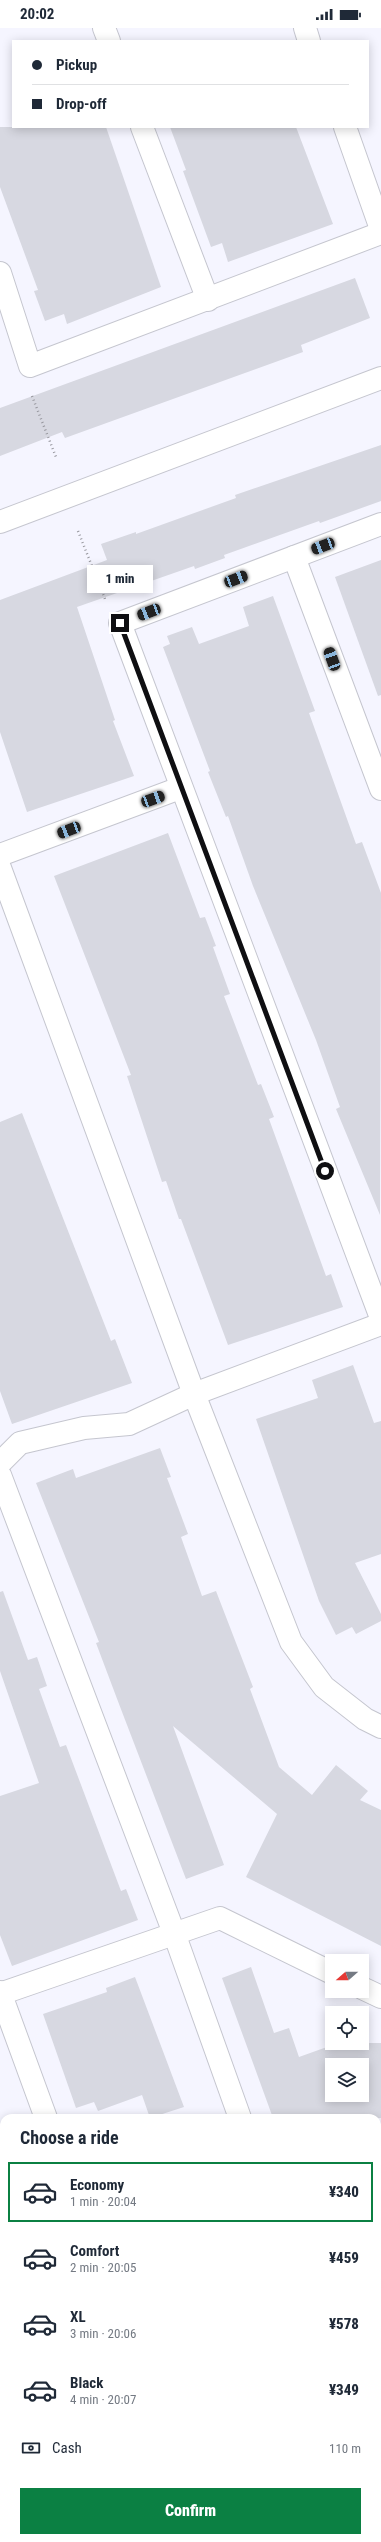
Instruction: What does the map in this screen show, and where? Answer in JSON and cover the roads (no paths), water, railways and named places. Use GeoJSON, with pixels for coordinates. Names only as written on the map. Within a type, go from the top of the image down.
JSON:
{"type":"FeatureCollection","features":[{"type":"Feature","properties":{"kind":"street"},"geometry":{"type":"LineString","coordinates":[[104,28],[109,40]]}},
{"type":"Feature","properties":{"kind":"street"},"geometry":{"type":"LineString","coordinates":[[305,28],[309,40]]}},
{"type":"Feature","properties":{"kind":"street"},"geometry":{"type":"LineString","coordinates":[[142,128],[208,300]]}},
{"type":"Feature","properties":{"kind":"street"},"geometry":{"type":"LineString","coordinates":[[346,128],[381,229]]}},
{"type":"Feature","properties":{"kind":"street"},"geometry":{"type":"LineString","coordinates":[[0,273],[30,366],[208,300],[381,233]]}},
{"type":"Feature","properties":{"kind":"street"},"geometry":{"type":"LineString","coordinates":[[0,522],[381,378]]}},
{"type":"Feature","properties":{"kind":"street"},"geometry":{"type":"LineString","coordinates":[[381,524],[120,623],[180,788],[381,1318]]}},
{"type":"Feature","properties":{"kind":"street"},"geometry":{"type":"LineString","coordinates":[[294,557],[381,789]]}},
{"type":"Feature","properties":{"kind":"street"},"geometry":{"type":"LineString","coordinates":[[0,855],[180,788]]}},
{"type":"Feature","properties":{"kind":"street"},"geometry":{"type":"LineString","coordinates":[[0,868],[194,1394],[291,1642],[324,1687],[365,1719],[381,1727]]}},
{"type":"Feature","properties":{"kind":"street"},"geometry":{"type":"LineString","coordinates":[[0,1462],[20,1443],[84,1428],[129,1424],[194,1394],[381,1324]]}},
{"type":"Feature","properties":{"kind":"street"},"geometry":{"type":"LineString","coordinates":[[0,1475],[174,1933],[239,2114]]}},
{"type":"Feature","properties":{"kind":"street"},"geometry":{"type":"LineString","coordinates":[[45,2114],[0,1993],[220,1918],[325,1970]]}},
{"type":"Feature","properties":{"kind":"street"},"geometry":{"type":"LineString","coordinates":[[369,1991],[381,1997]]}}]}
